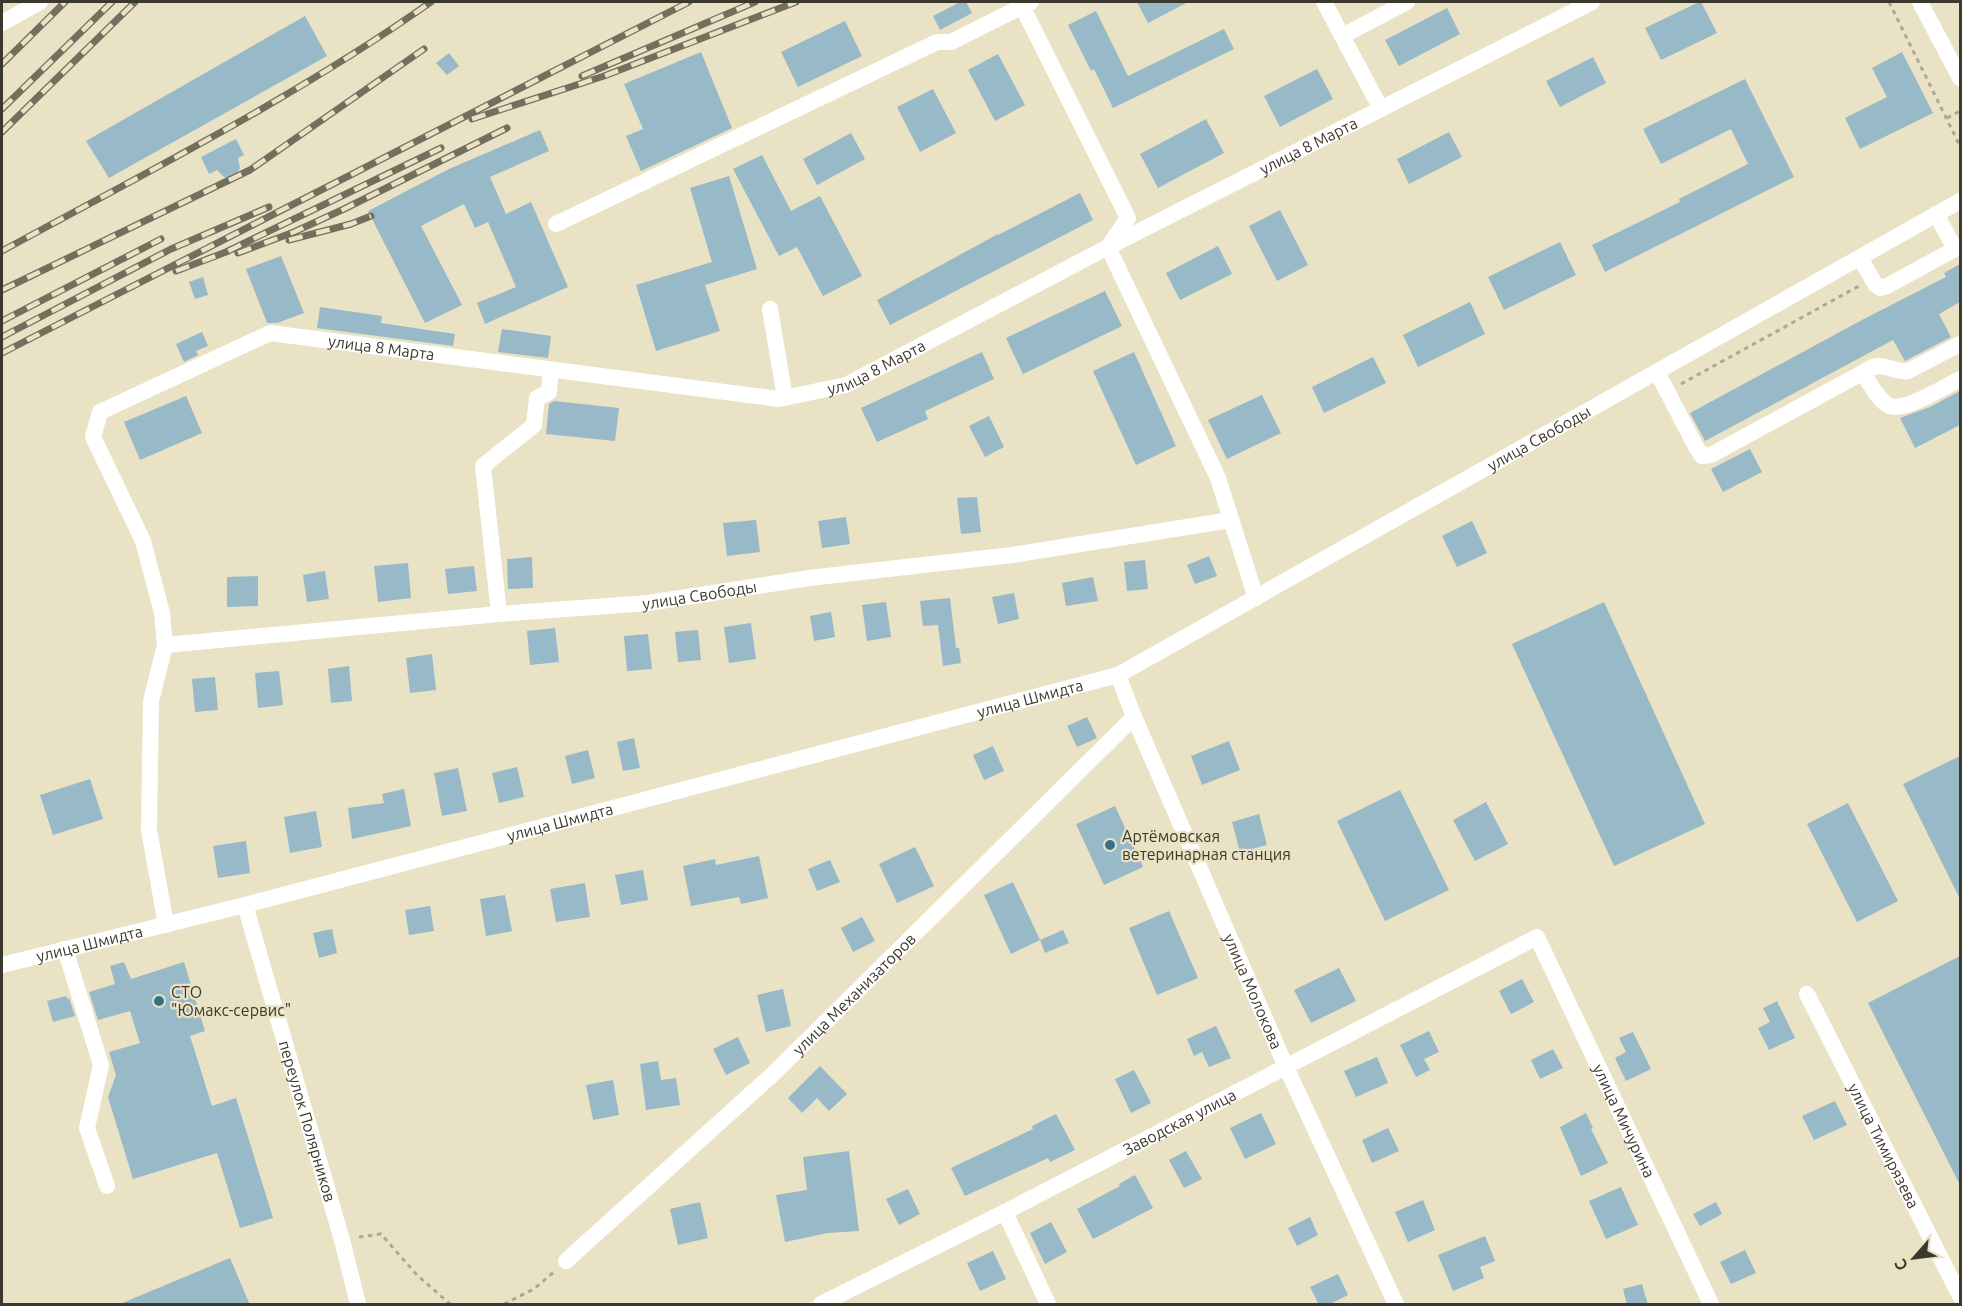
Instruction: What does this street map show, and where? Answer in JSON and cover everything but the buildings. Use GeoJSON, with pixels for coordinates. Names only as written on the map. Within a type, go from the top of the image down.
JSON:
{"type":"FeatureCollection","features":[{"type":"Feature","properties":{"kind":"street"},"geometry":{"type":"LineString","coordinates":[[2,23],[40,2]]}},
{"type":"Feature","properties":{"kind":"street"},"geometry":{"type":"LineString","coordinates":[[1324,2],[1381,109]]}},
{"type":"Feature","properties":{"kind":"street"},"geometry":{"type":"LineString","coordinates":[[1342,36],[1407,2]]}},
{"type":"Feature","properties":{"kind":"street","name":"улица 8 Марта"},"geometry":{"type":"LineString","coordinates":[[165,645],[162,613],[143,541],[93,437],[100,412],[270,333],[779,399],[846,385],[1108,247],[1592,2]]}},
{"type":"Feature","properties":{"kind":"street"},"geometry":{"type":"LineString","coordinates":[[1920,2],[1960,78]]}},
{"type":"Feature","properties":{"kind":"street"},"geometry":{"type":"LineString","coordinates":[[556,224],[938,42],[951,42],[1027,4],[1128,218],[1108,247],[1218,478],[1256,598]]}},
{"type":"Feature","properties":{"kind":"street","name":"улица Свободы"},"geometry":{"type":"LineString","coordinates":[[1118,675],[1960,201]]}},
{"type":"Feature","properties":{"kind":"street"},"geometry":{"type":"LineString","coordinates":[[1860,258],[1880,288],[1958,247],[1936,214]]}},
{"type":"Feature","properties":{"kind":"street"},"geometry":{"type":"LineString","coordinates":[[770,309],[785,398]]}},
{"type":"Feature","properties":{"kind":"street"},"geometry":{"type":"LineString","coordinates":[[1658,372],[1702,456],[1712,455],[1880,365],[1902,372],[1908,371],[1960,344]]}},
{"type":"Feature","properties":{"kind":"street"},"geometry":{"type":"LineString","coordinates":[[499,614],[483,466],[534,425],[537,398],[549,392],[551,370]]}},
{"type":"Feature","properties":{"kind":"street"},"geometry":{"type":"LineString","coordinates":[[1863,373],[1875,392],[1889,406],[1901,407],[1960,379]]}},
{"type":"Feature","properties":{"kind":"street","name":"улица Свободы"},"geometry":{"type":"LineString","coordinates":[[165,645],[499,614],[648,603],[808,579],[1012,555],[1231,520]]}},
{"type":"Feature","properties":{"kind":"street"},"geometry":{"type":"LineString","coordinates":[[165,645],[151,701],[149,830],[166,925]]}},
{"type":"Feature","properties":{"kind":"street","name":"улица Молокова"},"geometry":{"type":"LineString","coordinates":[[1118,675],[1134,717],[1286,1067],[1396,1305]]}},
{"type":"Feature","properties":{"kind":"street","name":"улица Шмидта"},"geometry":{"type":"LineString","coordinates":[[2,965],[244,905],[1118,675]]}},
{"type":"Feature","properties":{"kind":"street","name":"улица Механизаторов"},"geometry":{"type":"LineString","coordinates":[[566,1262],[773,1074],[1134,717]]}},
{"type":"Feature","properties":{"kind":"street","name":"переулок Полярников"},"geometry":{"type":"LineString","coordinates":[[244,905],[342,1240],[358,1305]]}},
{"type":"Feature","properties":{"kind":"street","name":"Заводская улица"},"geometry":{"type":"LineString","coordinates":[[821,1305],[1537,937]]}},
{"type":"Feature","properties":{"kind":"street","name":"улица Мичурина"},"geometry":{"type":"LineString","coordinates":[[1537,937],[1711,1305]]}},
{"type":"Feature","properties":{"kind":"street"},"geometry":{"type":"LineString","coordinates":[[65,950],[101,1065],[87,1128],[107,1186]]}},
{"type":"Feature","properties":{"kind":"street","name":"улица Тимирязева"},"geometry":{"type":"LineString","coordinates":[[1807,994],[1960,1296]]}},
{"type":"Feature","properties":{"kind":"street"},"geometry":{"type":"LineString","coordinates":[[1005,1212],[1048,1305]]}},
{"type":"Feature","properties":{"kind":"path"},"geometry":{"type":"LineString","coordinates":[[1889,2],[1960,146]]}},
{"type":"Feature","properties":{"kind":"path"},"geometry":{"type":"LineString","coordinates":[[1947,118],[1960,111]]}},
{"type":"Feature","properties":{"kind":"path"},"geometry":{"type":"LineString","coordinates":[[1667,391],[1872,279]]}},
{"type":"Feature","properties":{"kind":"path"},"geometry":{"type":"LineString","coordinates":[[342,1240],[381,1234],[417,1275],[450,1305]]}},
{"type":"Feature","properties":{"kind":"path"},"geometry":{"type":"LineString","coordinates":[[504,1305],[534,1289],[566,1262]]}},
{"type":"Feature","properties":{"kind":"railway"},"geometry":{"type":"LineString","coordinates":[[2,64],[65,2]]}},
{"type":"Feature","properties":{"kind":"railway"},"geometry":{"type":"LineString","coordinates":[[2,109],[112,2]]}},
{"type":"Feature","properties":{"kind":"railway"},"geometry":{"type":"LineString","coordinates":[[2,132],[135,2]]}},
{"type":"Feature","properties":{"kind":"railway"},"geometry":{"type":"LineString","coordinates":[[2,251],[274,102],[380,37],[431,2]]}},
{"type":"Feature","properties":{"kind":"railway"},"geometry":{"type":"LineString","coordinates":[[2,353],[689,2]]}},
{"type":"Feature","properties":{"kind":"railway"},"geometry":{"type":"LineString","coordinates":[[582,76],[755,2]]}},
{"type":"Feature","properties":{"kind":"railway"},"geometry":{"type":"LineString","coordinates":[[472,119],[604,76],[796,2]]}},
{"type":"Feature","properties":{"kind":"railway"},"geometry":{"type":"LineString","coordinates":[[2,290],[250,170],[424,49]]}},
{"type":"Feature","properties":{"kind":"railway"},"geometry":{"type":"LineString","coordinates":[[238,253],[294,232],[344,209],[507,128]]}},
{"type":"Feature","properties":{"kind":"railway"},"geometry":{"type":"LineString","coordinates":[[176,271],[226,252],[441,148]]}},
{"type":"Feature","properties":{"kind":"railway"},"geometry":{"type":"LineString","coordinates":[[2,337],[171,249],[269,207]]}},
{"type":"Feature","properties":{"kind":"railway"},"geometry":{"type":"LineString","coordinates":[[289,240],[351,224],[371,216]]}},
{"type":"Feature","properties":{"kind":"railway"},"geometry":{"type":"LineString","coordinates":[[2,321],[161,239]]}},
{"type":"Feature","properties":{"kind":"place","name":"Артёмовская ветеринарная станция"},"geometry":{"type":"Point","coordinates":[1110,845]}},
{"type":"Feature","properties":{"kind":"place","name":"СТО \"Юмакс-сервис\""},"geometry":{"type":"Point","coordinates":[159,1001]}}]}
